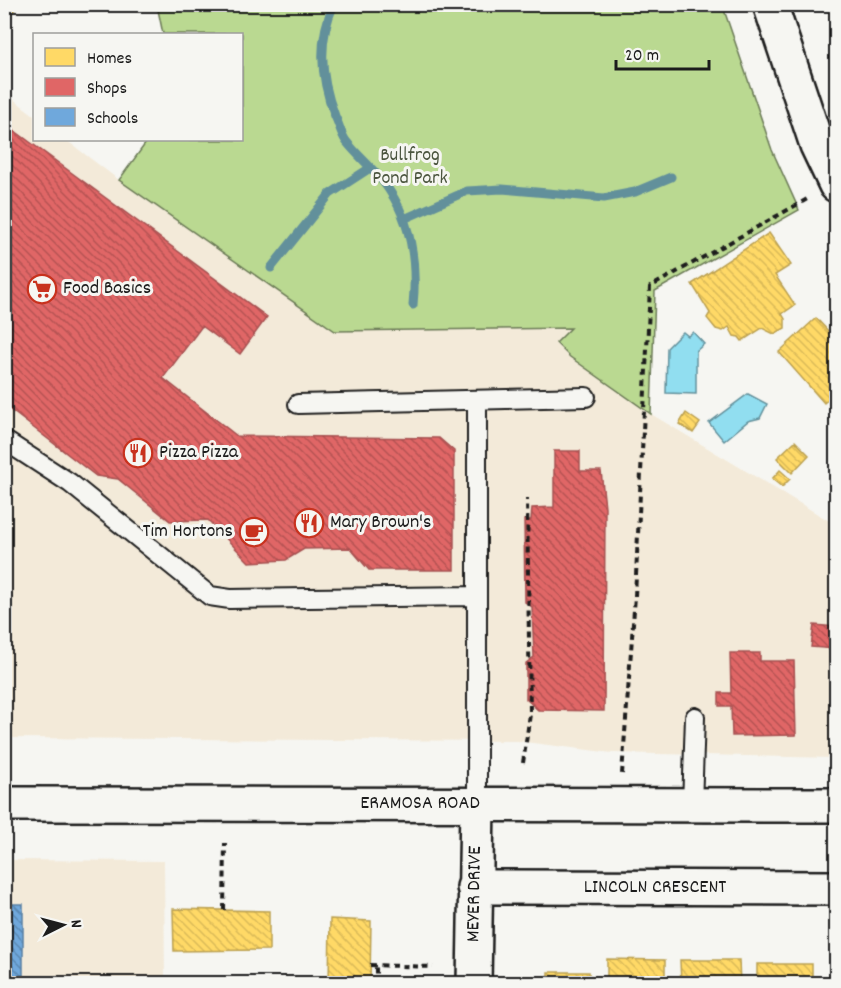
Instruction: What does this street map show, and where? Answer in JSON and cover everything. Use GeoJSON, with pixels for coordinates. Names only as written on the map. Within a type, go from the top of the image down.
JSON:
{"type":"FeatureCollection","features":[{"type":"Feature","properties":{"kind":"main road"},"geometry":{"type":"LineString","coordinates":[[770,4],[817,145],[836,184]]}},
{"type":"Feature","properties":{"kind":"main road","name":"ERAMOSA ROAD"},"geometry":{"type":"LineString","coordinates":[[4,804],[837,805]]}},
{"type":"Feature","properties":{"kind":"main road","name":"MEYER DRIVE"},"geometry":{"type":"LineString","coordinates":[[474,984],[477,804]]}},
{"type":"Feature","properties":{"kind":"main road","name":"LINCOLN CRESCENT"},"geometry":{"type":"LineString","coordinates":[[474,887],[837,888]]}},
{"type":"Feature","properties":{"kind":"lane"},"geometry":{"type":"LineString","coordinates":[[298,404],[586,397]]}},
{"type":"Feature","properties":{"kind":"lane"},"geometry":{"type":"LineString","coordinates":[[477,400],[477,804]]}},
{"type":"Feature","properties":{"kind":"lane"},"geometry":{"type":"LineString","coordinates":[[4,440],[70,483],[210,596],[230,599],[476,596]]}},
{"type":"Feature","properties":{"kind":"lane"},"geometry":{"type":"LineString","coordinates":[[692,805],[695,717]]}},
{"type":"Feature","properties":{"kind":"path"},"geometry":{"type":"LineString","coordinates":[[620,805],[635,596],[650,287],[836,184]]}},
{"type":"Feature","properties":{"kind":"path"},"geometry":{"type":"LineString","coordinates":[[523,763],[530,714],[528,498]]}},
{"type":"Feature","properties":{"kind":"path"},"geometry":{"type":"LineString","coordinates":[[224,910],[225,843]]}},
{"type":"Feature","properties":{"kind":"path"},"geometry":{"type":"LineString","coordinates":[[370,965],[433,967]]}},
{"type":"Feature","properties":{"kind":"path"},"geometry":{"type":"LineString","coordinates":[[376,965],[376,984]]}},
{"type":"Feature","properties":{"kind":"shaded area"},"geometry":{"type":"Polygon","coordinates":[[[4,92],[33,114],[33,141],[67,141],[119,180],[335,331],[572,328],[570,357],[651,414],[836,525],[836,758],[612,753],[517,741],[5,738],[4,92]]]}},
{"type":"Feature","properties":{"kind":"shaded area"},"geometry":{"type":"Polygon","coordinates":[[[5,860],[164,861],[165,983],[5,984],[5,860]]]}},
{"type":"Feature","properties":{"kind":"green space","name":"Bullfrog Pond Park"},"geometry":{"type":"Polygon","coordinates":[[[722,4],[772,150],[799,210],[655,291],[651,414],[570,357],[556,343],[571,328],[335,331],[119,180],[147,141],[243,141],[243,33],[163,33],[157,5],[722,4]]]}},
{"type":"Feature","properties":{"kind":"water"},"geometry":{"type":"Polygon","coordinates":[[[683,332],[688,336],[693,332],[704,344],[696,351],[696,394],[666,393],[667,348],[683,332]]]}},
{"type":"Feature","properties":{"kind":"water"},"geometry":{"type":"Polygon","coordinates":[[[748,394],[767,404],[760,418],[748,421],[724,441],[709,423],[748,394]]]}},
{"type":"Feature","properties":{"kind":"building: Homes"},"geometry":{"type":"Polygon","coordinates":[[[4,4],[19,4],[4,22],[4,4]]]}},
{"type":"Feature","properties":{"kind":"building: Homes"},"geometry":{"type":"Polygon","coordinates":[[[769,233],[791,265],[775,275],[795,305],[782,314],[785,319],[785,328],[774,334],[762,328],[742,341],[739,337],[734,336],[729,327],[723,331],[716,329],[707,318],[710,313],[692,284],[769,233]]]}},
{"type":"Feature","properties":{"kind":"building: Homes"},"geometry":{"type":"Polygon","coordinates":[[[816,318],[833,336],[830,338],[836,345],[836,392],[824,403],[779,352],[816,318]]]}},
{"type":"Feature","properties":{"kind":"building: Homes"},"geometry":{"type":"Polygon","coordinates":[[[686,413],[700,423],[693,433],[679,424],[686,413]]]}},
{"type":"Feature","properties":{"kind":"building: Homes"},"geometry":{"type":"Polygon","coordinates":[[[795,441],[809,455],[792,473],[777,458],[795,441]]]}},
{"type":"Feature","properties":{"kind":"building: Homes"},"geometry":{"type":"Polygon","coordinates":[[[780,470],[790,479],[782,487],[772,479],[780,470]]]}},
{"type":"Feature","properties":{"kind":"building: Homes"},"geometry":{"type":"Polygon","coordinates":[[[173,909],[269,911],[269,950],[174,951],[173,909]]]}},
{"type":"Feature","properties":{"kind":"building: Homes"},"geometry":{"type":"Polygon","coordinates":[[[330,919],[371,921],[370,984],[329,984],[330,919]]]}},
{"type":"Feature","properties":{"kind":"building: Homes"},"geometry":{"type":"Polygon","coordinates":[[[607,959],[665,960],[665,984],[607,984],[607,959]]]}},
{"type":"Feature","properties":{"kind":"building: Homes"},"geometry":{"type":"Polygon","coordinates":[[[680,960],[739,960],[740,984],[681,984],[680,960]]]}},
{"type":"Feature","properties":{"kind":"building: Homes"},"geometry":{"type":"Polygon","coordinates":[[[832,963],[836,963],[836,984],[832,984],[832,963]]]}},
{"type":"Feature","properties":{"kind":"building: Homes"},"geometry":{"type":"Polygon","coordinates":[[[757,964],[812,964],[812,984],[757,984],[757,964]]]}},
{"type":"Feature","properties":{"kind":"building: Homes"},"geometry":{"type":"Polygon","coordinates":[[[548,972],[589,972],[589,984],[548,984],[548,972]]]}},
{"type":"Feature","properties":{"kind":"building: Shops"},"geometry":{"type":"Polygon","coordinates":[[[11,128],[267,317],[240,354],[202,326],[163,378],[237,436],[439,438],[454,451],[454,570],[369,570],[350,548],[304,549],[286,560],[249,562],[208,520],[170,521],[118,479],[96,476],[4,405],[4,138],[11,128]]]}},
{"type":"Feature","properties":{"kind":"building: Shops"},"geometry":{"type":"Polygon","coordinates":[[[554,451],[580,451],[580,471],[601,471],[605,507],[604,711],[538,710],[526,699],[526,663],[534,657],[532,607],[525,602],[524,520],[531,520],[532,508],[554,507],[554,451]]]}},
{"type":"Feature","properties":{"kind":"building: Shops"},"geometry":{"type":"Polygon","coordinates":[[[814,625],[836,627],[836,649],[811,647],[814,625]]]}},
{"type":"Feature","properties":{"kind":"building: Shops"},"geometry":{"type":"Polygon","coordinates":[[[730,653],[760,653],[760,661],[794,661],[796,735],[732,736],[731,706],[719,706],[719,693],[731,693],[730,653]]]}},
{"type":"Feature","properties":{"kind":"building: Schools"},"geometry":{"type":"Polygon","coordinates":[[[4,904],[23,904],[23,984],[4,984],[4,904]]]}},
{"type":"Feature","properties":{"kind":"building: Schools"},"geometry":{"type":"Polygon","coordinates":[[[4,904],[23,904],[23,984],[4,984],[4,904]]]}},
{"type":"Feature","properties":{"kind":"waterway"},"geometry":{"type":"LineString","coordinates":[[334,4],[323,46],[324,74],[330,102],[344,138],[385,183],[403,217],[413,260],[413,305]]}},
{"type":"Feature","properties":{"kind":"waterway"},"geometry":{"type":"LineString","coordinates":[[271,268],[330,194],[370,168]]}},
{"type":"Feature","properties":{"kind":"waterway"},"geometry":{"type":"LineString","coordinates":[[404,219],[467,191],[502,189],[604,198],[635,192],[671,177]]}},
{"type":"Feature","properties":{"kind":"place","name":"Food Basics"},"geometry":{"type":"Point","coordinates":[42,289]}},
{"type":"Feature","properties":{"kind":"place","name":"Pizza Pizza"},"geometry":{"type":"Point","coordinates":[138,453]}},
{"type":"Feature","properties":{"kind":"place","name":"Mary Brown's"},"geometry":{"type":"Point","coordinates":[309,523]}},
{"type":"Feature","properties":{"kind":"place","name":"Tim Hortons"},"geometry":{"type":"Point","coordinates":[254,532]}}]}
